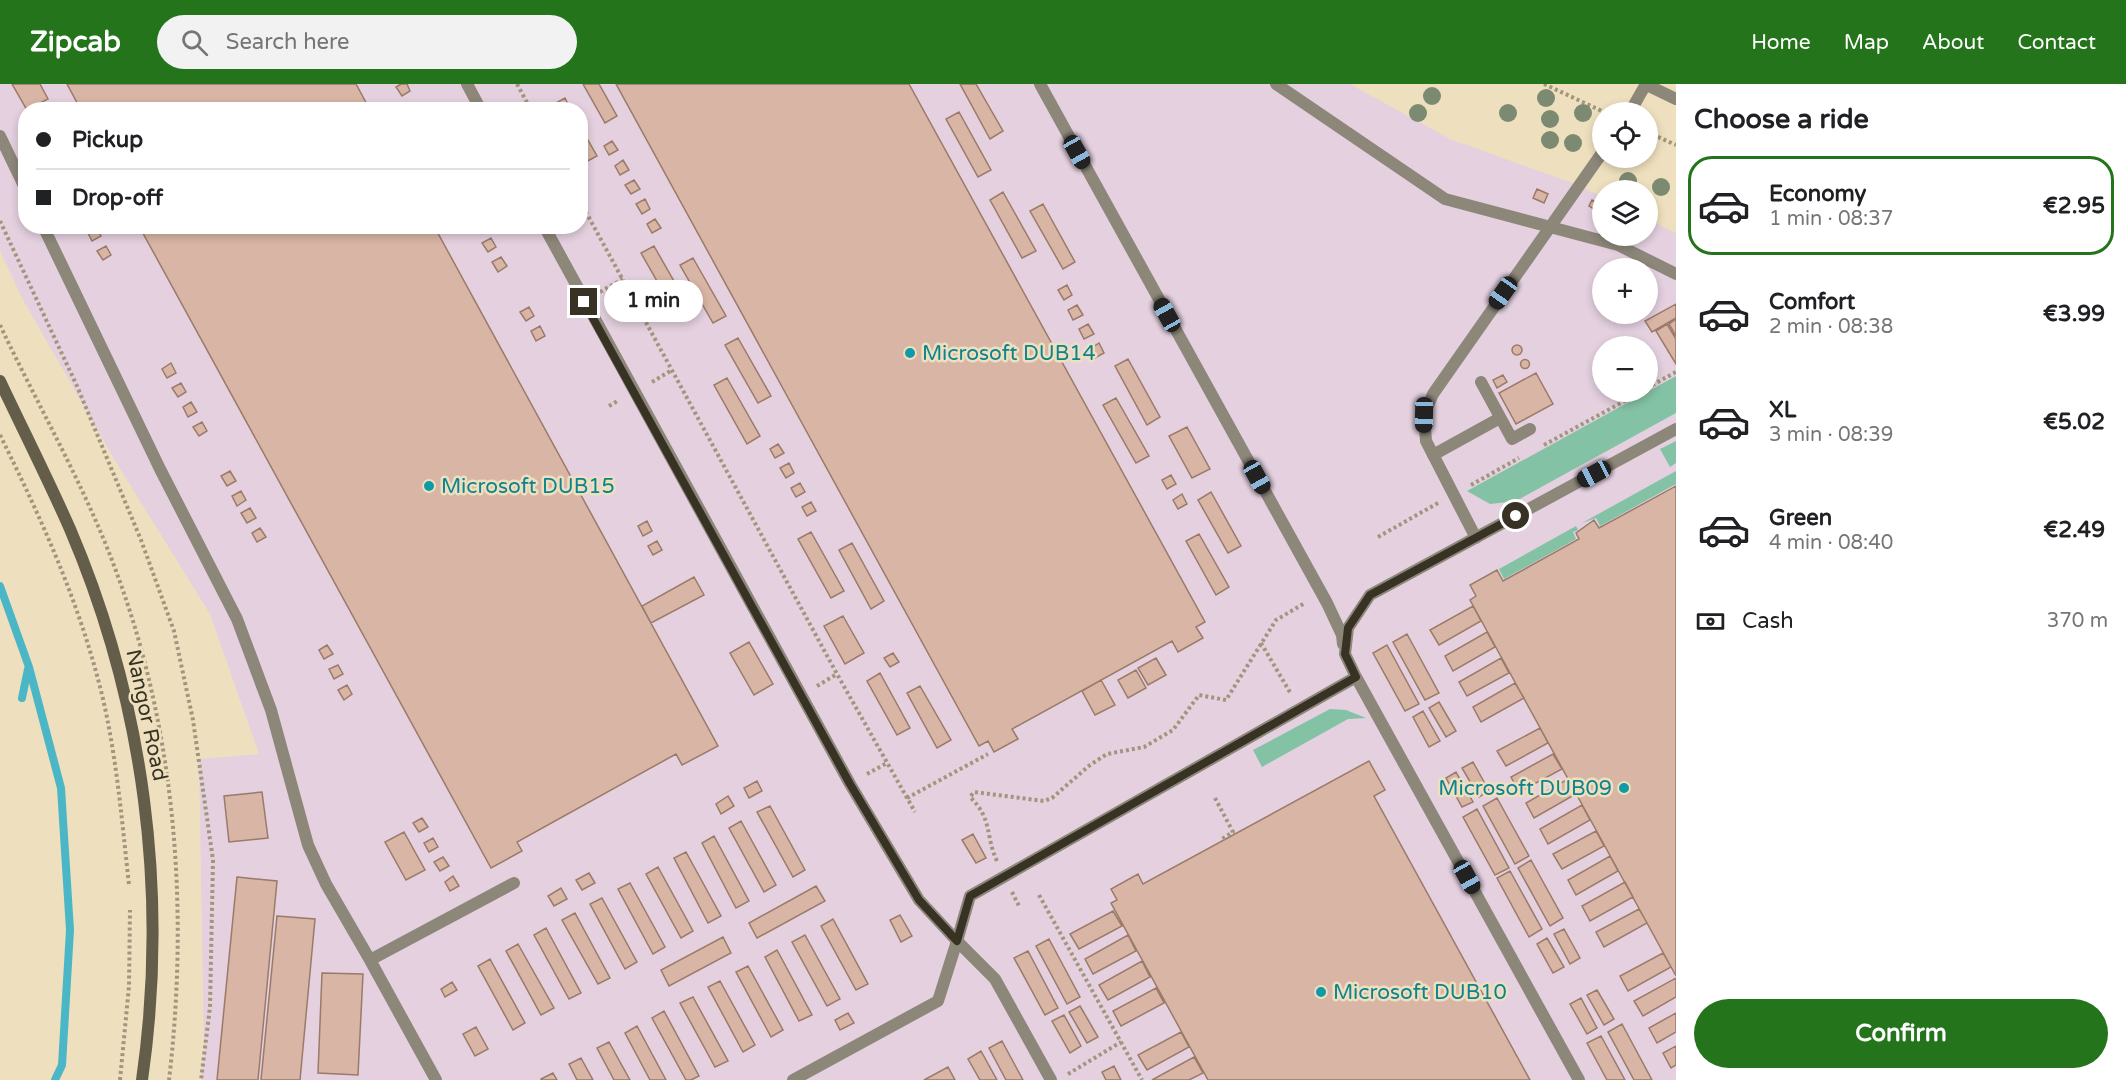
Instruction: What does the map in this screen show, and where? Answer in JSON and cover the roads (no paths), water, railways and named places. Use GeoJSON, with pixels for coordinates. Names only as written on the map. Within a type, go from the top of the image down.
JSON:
{"type":"FeatureCollection","features":[{"type":"Feature","properties":{"kind":"main road","name":"Nangor Road"},"geometry":{"type":"LineString","coordinates":[[0,381],[70,529],[91,583],[109,636],[134,731],[145,804],[152,877],[153,952],[142,1080]]}},
{"type":"Feature","properties":{"kind":"street"},"geometry":{"type":"LineString","coordinates":[[467,84],[477,102]]}},
{"type":"Feature","properties":{"kind":"street"},"geometry":{"type":"LineString","coordinates":[[1040,84],[1321,593],[1342,635],[1345,654],[1356,677],[1579,1080]]}},
{"type":"Feature","properties":{"kind":"street"},"geometry":{"type":"LineString","coordinates":[[1276,84],[1445,200],[1618,245],[1676,274]]}},
{"type":"Feature","properties":{"kind":"street"},"geometry":{"type":"LineString","coordinates":[[1635,102],[1645,84],[1676,99]]}},
{"type":"Feature","properties":{"kind":"street"},"geometry":{"type":"LineString","coordinates":[[0,136],[18,173]]}},
{"type":"Feature","properties":{"kind":"street"},"geometry":{"type":"LineString","coordinates":[[1476,538],[1433,455],[1423,428],[1424,415],[1433,394],[1592,167]]}},
{"type":"Feature","properties":{"kind":"street"},"geometry":{"type":"LineString","coordinates":[[47,234],[160,469],[237,619],[271,710],[308,846],[326,884],[436,1080]]}},
{"type":"Feature","properties":{"kind":"street"},"geometry":{"type":"LineString","coordinates":[[548,234],[850,784],[919,900],[995,979],[1051,1080]]}},
{"type":"Feature","properties":{"kind":"street"},"geometry":{"type":"LineString","coordinates":[[1481,382],[1512,439],[1530,429]]}},
{"type":"Feature","properties":{"kind":"street"},"geometry":{"type":"LineString","coordinates":[[1433,455],[1500,418]]}},
{"type":"Feature","properties":{"kind":"street"},"geometry":{"type":"LineString","coordinates":[[1345,654],[1348,628],[1370,595],[1676,429]]}},
{"type":"Feature","properties":{"kind":"street"},"geometry":{"type":"LineString","coordinates":[[793,1080],[938,1001],[970,896],[1356,677]]}},
{"type":"Feature","properties":{"kind":"street"},"geometry":{"type":"LineString","coordinates":[[370,960],[514,883]]}},
{"type":"Feature","properties":{"kind":"waterway"},"geometry":{"type":"LineString","coordinates":[[0,586],[29,667],[61,788],[70,930],[62,1065],[55,1080]]}},
{"type":"Feature","properties":{"kind":"waterway"},"geometry":{"type":"LineString","coordinates":[[22,698],[28,669]]}},
{"type":"Feature","properties":{"kind":"place","name":"Microsoft DUB14"},"geometry":{"type":"Point","coordinates":[910,353]}},
{"type":"Feature","properties":{"kind":"place","name":"Microsoft DUB15"},"geometry":{"type":"Point","coordinates":[429,486]}},
{"type":"Feature","properties":{"kind":"place","name":"Microsoft DUB09"},"geometry":{"type":"Point","coordinates":[1624,788]}},
{"type":"Feature","properties":{"kind":"place","name":"Microsoft DUB10"},"geometry":{"type":"Point","coordinates":[1321,992]}}]}
